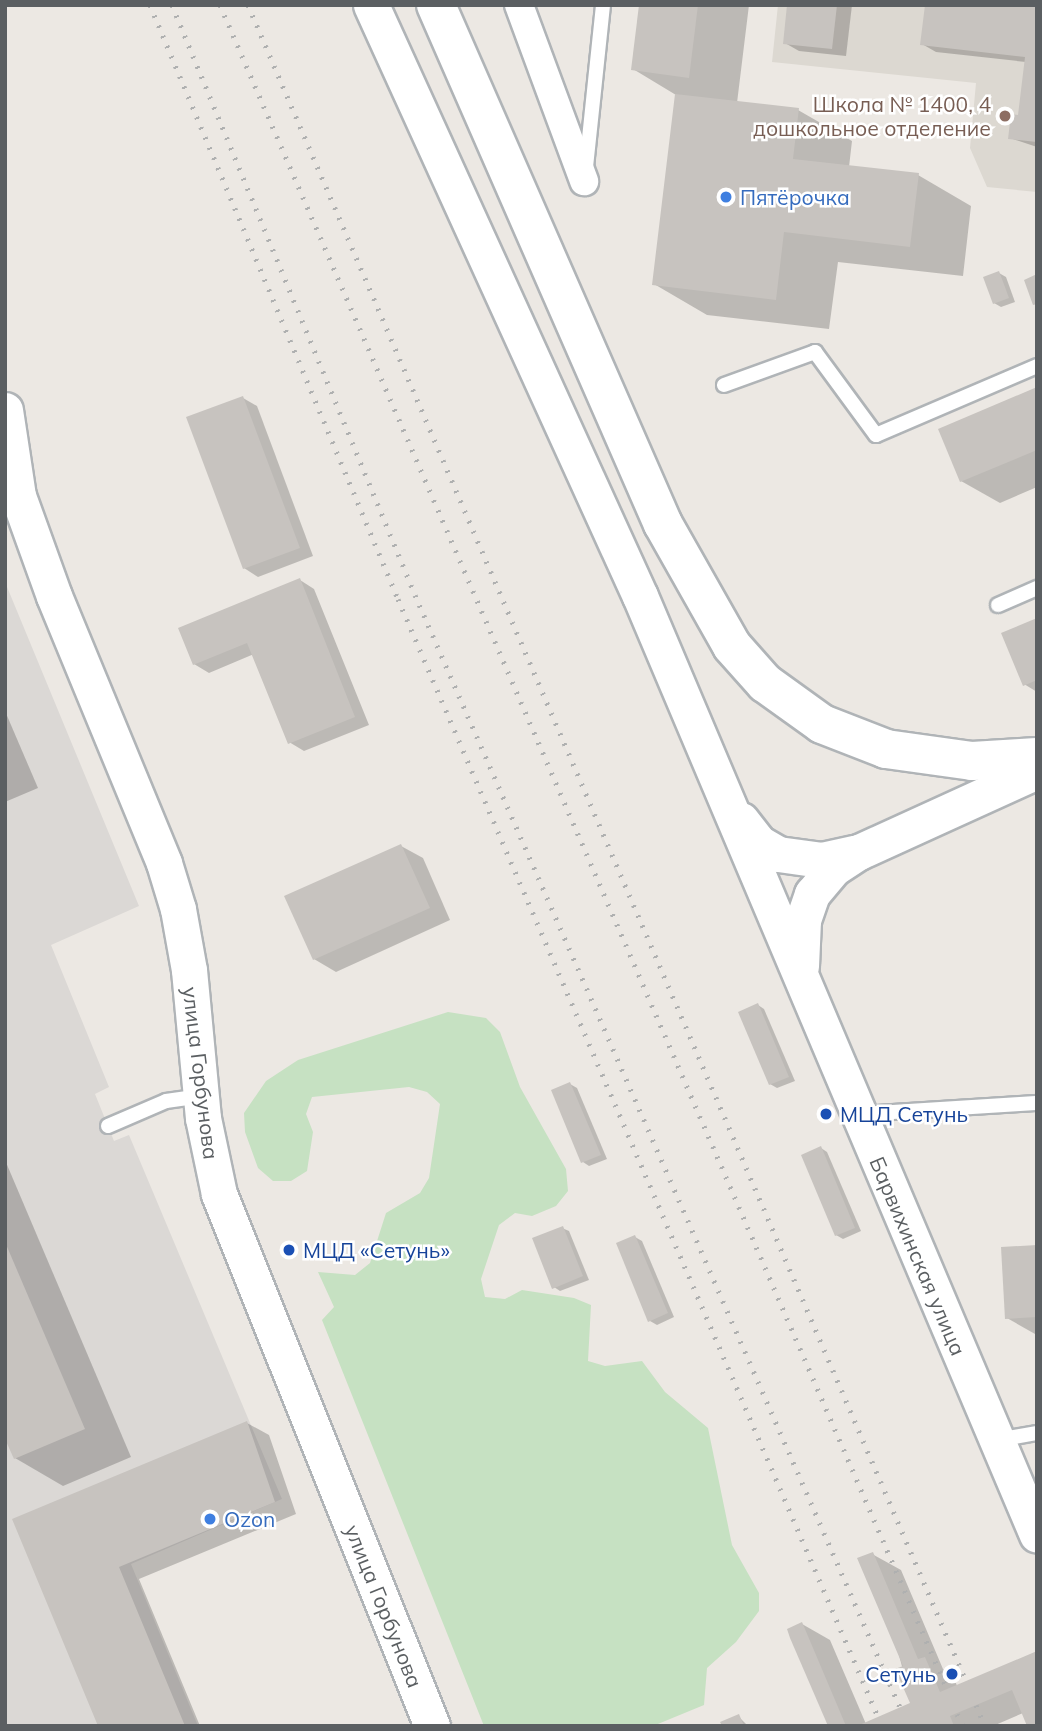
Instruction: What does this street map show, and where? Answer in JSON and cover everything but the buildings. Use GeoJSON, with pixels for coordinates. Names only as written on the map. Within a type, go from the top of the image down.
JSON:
{"type":"FeatureCollection","features":[{"type":"Feature","properties":{"kind":"main road"},"geometry":{"type":"LineString","coordinates":[[436,5],[663,524],[732,646],[765,683],[822,724],[886,749],[972,761],[1037,757]]}},
{"type":"Feature","properties":{"kind":"street","name":"Барвихинская улица"},"geometry":{"type":"LineString","coordinates":[[371,5],[634,583],[1037,1535]]}},
{"type":"Feature","properties":{"kind":"street"},"geometry":{"type":"LineString","coordinates":[[519,5],[584,181]]}},
{"type":"Feature","properties":{"kind":"street","name":"улица Горбунова"},"geometry":{"type":"LineString","coordinates":[[5,410],[18,496],[54,597],[164,863],[178,909],[189,971],[200,1096],[219,1194],[432,1726]]}},
{"type":"Feature","properties":{"kind":"street"},"geometry":{"type":"LineString","coordinates":[[801,976],[803,920],[812,894],[825,876],[859,852],[1037,771]]}},
{"type":"Feature","properties":{"kind":"street"},"geometry":{"type":"LineString","coordinates":[[730,807],[759,843],[778,854],[821,859],[859,852]]}},
{"type":"Feature","properties":{"kind":"lane"},"geometry":{"type":"LineString","coordinates":[[584,181],[603,5]]}},
{"type":"Feature","properties":{"kind":"lane"},"geometry":{"type":"LineString","coordinates":[[724,385],[815,352],[876,435],[1037,366]]}},
{"type":"Feature","properties":{"kind":"lane"},"geometry":{"type":"LineString","coordinates":[[998,605],[1037,588]]}},
{"type":"Feature","properties":{"kind":"lane"},"geometry":{"type":"LineString","coordinates":[[108,1126],[166,1101],[200,1096]]}},
{"type":"Feature","properties":{"kind":"lane"},"geometry":{"type":"LineString","coordinates":[[859,1114],[1037,1103]]}},
{"type":"Feature","properties":{"kind":"lane"},"geometry":{"type":"LineString","coordinates":[[995,1440],[1037,1433]]}},
{"type":"Feature","properties":{"kind":"shaded area","name":"Школа № 1400, 4 дошкольное отделение"},"geometry":{"type":"Polygon","coordinates":[[[778,5],[1037,5],[1037,192],[987,187],[970,148],[976,83],[772,62],[778,5]]]}},
{"type":"Feature","properties":{"kind":"shaded area"},"geometry":{"type":"Polygon","coordinates":[[[5,582],[139,906],[51,945],[109,1087],[95,1094],[114,1141],[129,1135],[282,1499],[131,1564],[198,1726],[5,1726],[5,582]]]}},
{"type":"Feature","properties":{"kind":"green space"},"geometry":{"type":"Polygon","coordinates":[[[448,1012],[486,1018],[500,1032],[520,1087],[566,1169],[568,1191],[556,1206],[532,1216],[515,1213],[499,1225],[481,1279],[485,1297],[505,1299],[522,1290],[574,1298],[591,1305],[588,1361],[605,1366],[642,1361],[665,1392],[708,1428],[732,1545],[759,1593],[759,1611],[736,1642],[707,1668],[704,1705],[653,1726],[484,1726],[322,1320],[334,1307],[318,1272],[355,1275],[370,1263],[386,1213],[420,1193],[429,1178],[440,1104],[427,1092],[409,1087],[312,1097],[306,1114],[313,1132],[307,1171],[291,1181],[273,1181],[258,1168],[245,1132],[244,1113],[266,1081],[298,1060],[448,1012]]]}},
{"type":"Feature","properties":{"kind":"railway"},"geometry":{"type":"LineString","coordinates":[[150,5],[398,599],[878,1717]]}},
{"type":"Feature","properties":{"kind":"railway"},"geometry":{"type":"LineString","coordinates":[[172,5],[415,595],[900,1707]]}},
{"type":"Feature","properties":{"kind":"railway"},"geometry":{"type":"LineString","coordinates":[[220,5],[947,1689]]}},
{"type":"Feature","properties":{"kind":"railway"},"geometry":{"type":"LineString","coordinates":[[248,5],[966,1681]]}},
{"type":"Feature","properties":{"kind":"railway"},"geometry":{"type":"LineString","coordinates":[[976,1705],[985,1726]]}},
{"type":"Feature","properties":{"kind":"railway"},"geometry":{"type":"LineString","coordinates":[[957,1714],[963,1726]]}},
{"type":"Feature","properties":{"kind":"place","name":"Школа № 1400, 4 дошкольное отделение"},"geometry":{"type":"Point","coordinates":[1005,116]}},
{"type":"Feature","properties":{"kind":"place","name":"Пятёрочка"},"geometry":{"type":"Point","coordinates":[726,197]}},
{"type":"Feature","properties":{"kind":"place","name":"МЦД Сетунь"},"geometry":{"type":"Point","coordinates":[826,1114]}},
{"type":"Feature","properties":{"kind":"place","name":"МЦД «Сетунь»"},"geometry":{"type":"Point","coordinates":[289,1250]}},
{"type":"Feature","properties":{"kind":"place","name":"Ozon"},"geometry":{"type":"Point","coordinates":[210,1519]}},
{"type":"Feature","properties":{"kind":"place","name":"Сетунь"},"geometry":{"type":"Point","coordinates":[952,1674]}}]}
